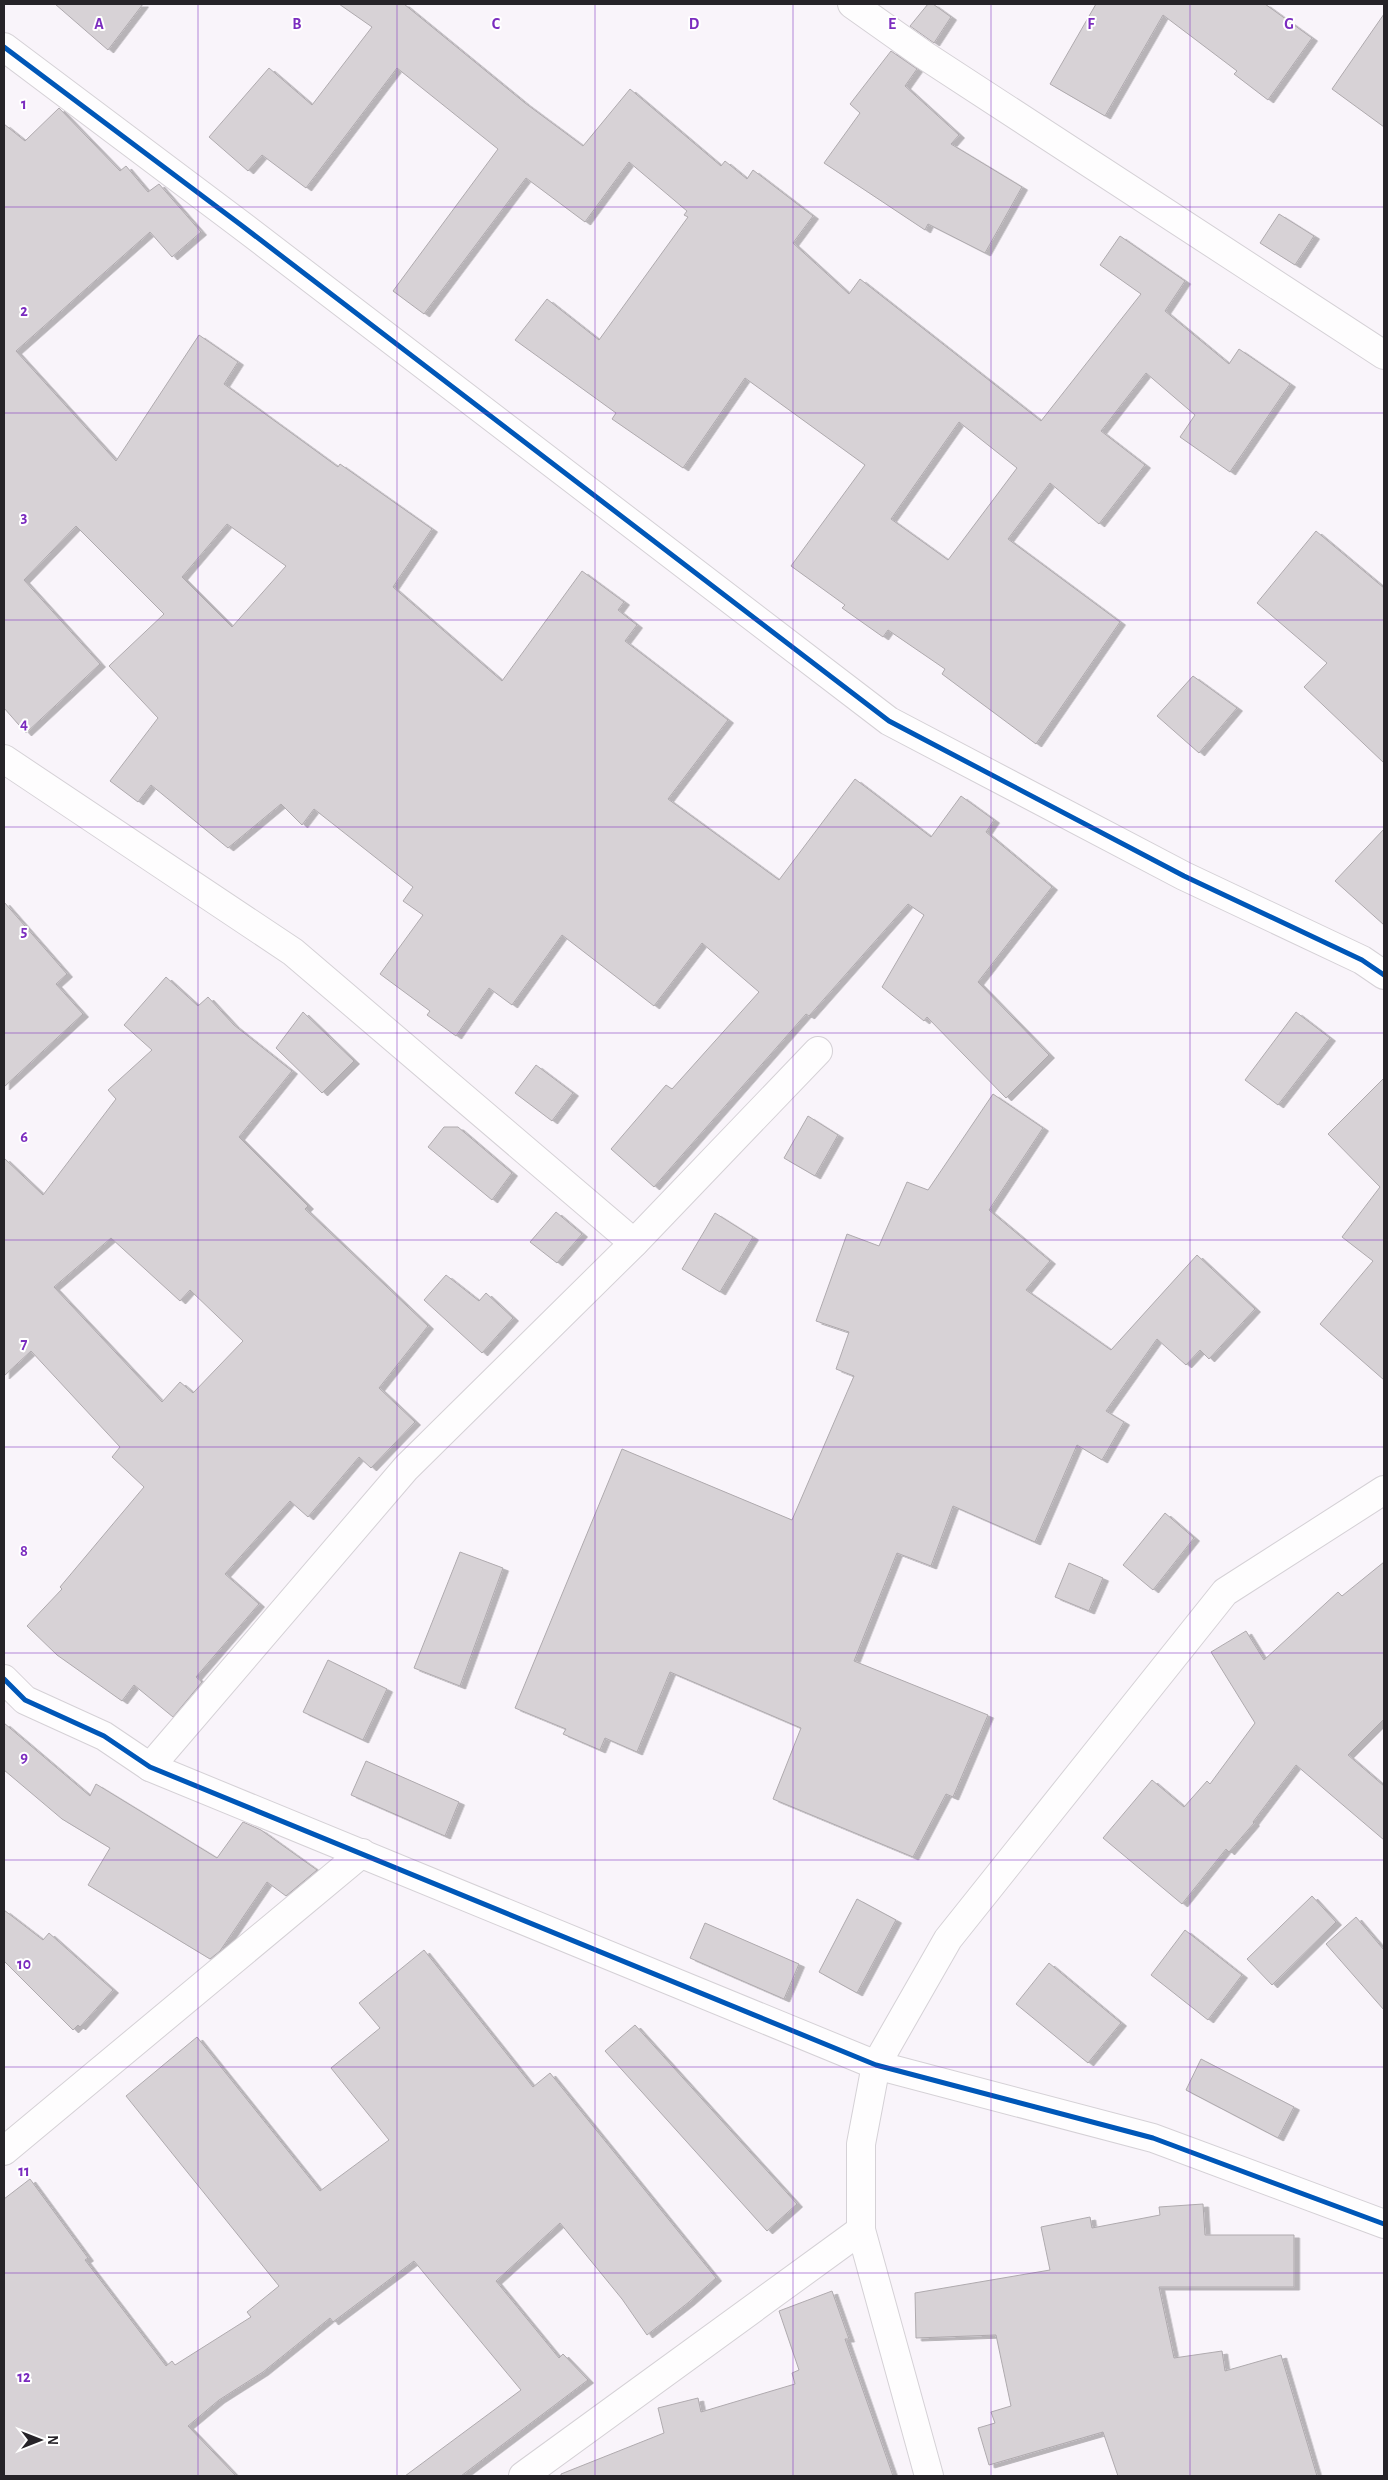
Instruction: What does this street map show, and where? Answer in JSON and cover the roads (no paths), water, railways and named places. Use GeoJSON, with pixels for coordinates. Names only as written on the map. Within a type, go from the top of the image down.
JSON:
{"type":"FeatureCollection","features":[{"type":"Feature","properties":{"kind":"street"},"geometry":{"type":"LineString","coordinates":[[852,4],[924,55],[1384,355]]}},
{"type":"Feature","properties":{"kind":"street"},"geometry":{"type":"LineString","coordinates":[[4,47],[241,225],[889,721],[1184,876],[1362,960],[1384,975]]}},
{"type":"Feature","properties":{"kind":"street"},"geometry":{"type":"LineString","coordinates":[[4,759],[293,952],[634,1243]]}},
{"type":"Feature","properties":{"kind":"street"},"geometry":{"type":"LineString","coordinates":[[150,1767],[406,1468],[634,1243],[818,1050]]}},
{"type":"Feature","properties":{"kind":"street"},"geometry":{"type":"LineString","coordinates":[[930,2476],[861,2230],[861,2144],[876,2065],[948,1939],[1225,1592],[1384,1490]]}},
{"type":"Feature","properties":{"kind":"street"},"geometry":{"type":"LineString","coordinates":[[4,1679],[25,1700],[104,1736],[150,1767],[876,2065],[1153,2138],[1384,2224]]}},
{"type":"Feature","properties":{"kind":"street"},"geometry":{"type":"LineString","coordinates":[[4,2151],[362,1853]]}},
{"type":"Feature","properties":{"kind":"street"},"geometry":{"type":"LineString","coordinates":[[523,2476],[861,2230]]}}]}
